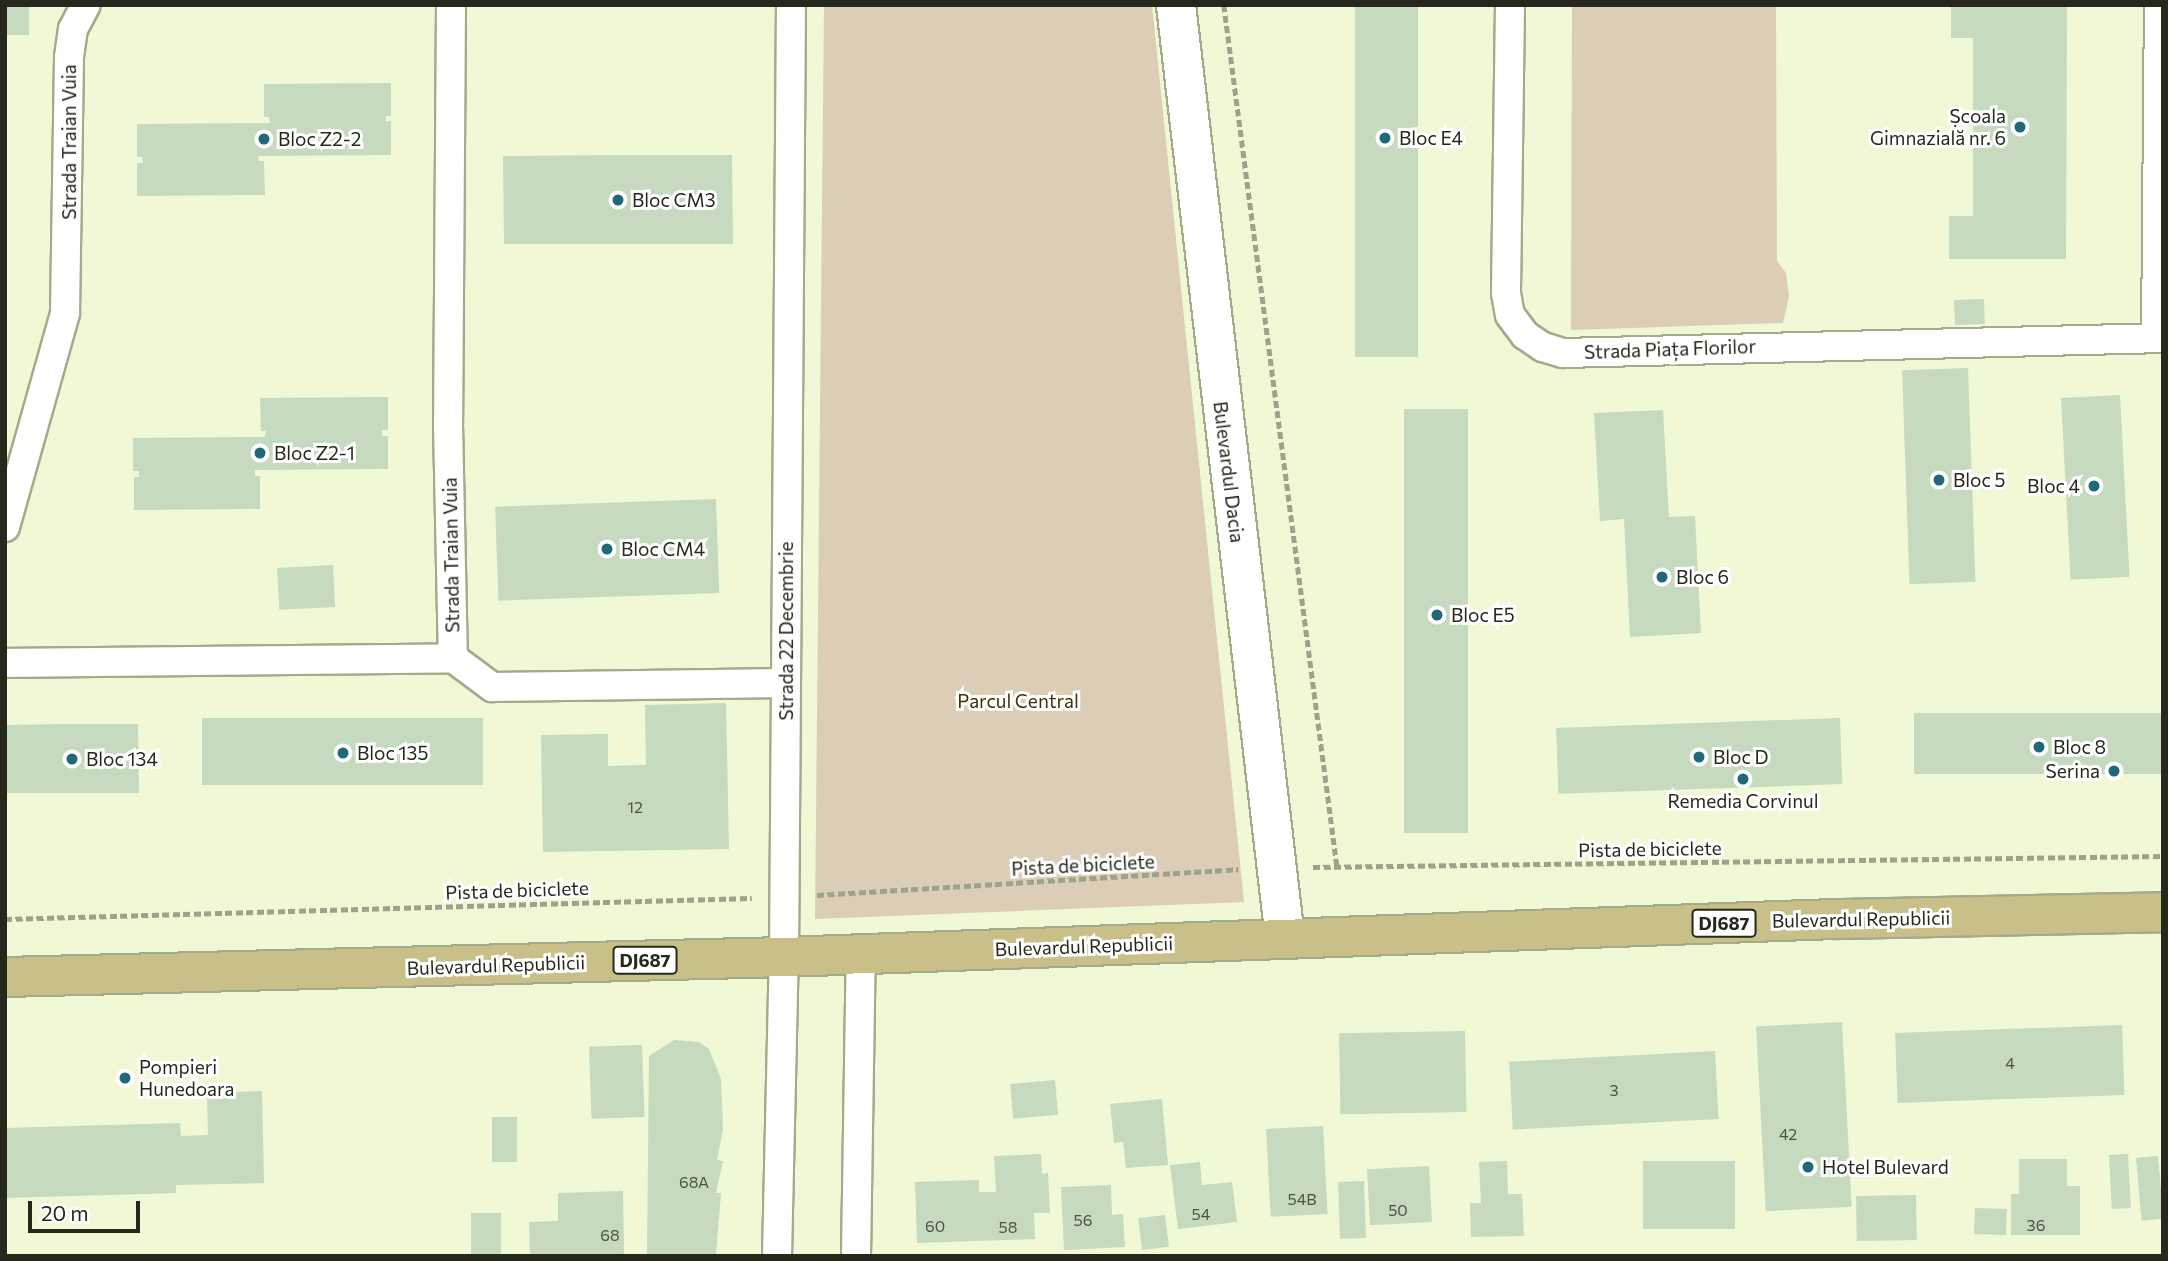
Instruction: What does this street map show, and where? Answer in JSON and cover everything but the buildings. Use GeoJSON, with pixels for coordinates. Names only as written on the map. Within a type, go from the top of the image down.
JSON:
{"type":"FeatureCollection","features":[{"type":"Feature","properties":{"kind":"main road","name":"Bulevardul Dacia"},"geometry":{"type":"LineString","coordinates":[[1176,5],[1285,939]]}},
{"type":"Feature","properties":{"kind":"main road","name":"Bulevardul Republicii"},"geometry":{"type":"LineString","coordinates":[[5,977],[784,957],[1837,919],[2163,912]]}},
{"type":"Feature","properties":{"kind":"street","name":"Strada Traian Vuia"},"geometry":{"type":"LineString","coordinates":[[5,527],[65,313],[69,57],[73,29],[86,5]]}},
{"type":"Feature","properties":{"kind":"street","name":"Strada Traian Vuia"},"geometry":{"type":"LineString","coordinates":[[5,663],[453,657],[448,424],[451,5]]}},
{"type":"Feature","properties":{"kind":"street","name":"Strada 22 Decembrie"},"geometry":{"type":"LineString","coordinates":[[777,1256],[784,957],[791,5]]}},
{"type":"Feature","properties":{"kind":"street","name":"Strada Piața Florilor"},"geometry":{"type":"LineString","coordinates":[[1510,5],[1506,293],[1510,315],[1525,335],[1543,347],[1563,353],[2159,338],[2160,5]]}},
{"type":"Feature","properties":{"kind":"street"},"geometry":{"type":"LineString","coordinates":[[453,657],[492,687],[786,683]]}},
{"type":"Feature","properties":{"kind":"street"},"geometry":{"type":"LineString","coordinates":[[856,1256],[862,954]]}},
{"type":"Feature","properties":{"kind":"path"},"geometry":{"type":"LineString","coordinates":[[1224,5],[1337,866]]}},
{"type":"Feature","properties":{"kind":"path","name":"Pista de biciclete"},"geometry":{"type":"LineString","coordinates":[[5,919],[784,897],[1278,867],[2163,856]]}},
{"type":"Feature","properties":{"kind":"green space","name":"Parcul Central"},"geometry":{"type":"Polygon","coordinates":[[[824,5],[1152,5],[1244,902],[815,919],[824,5]]]}},
{"type":"Feature","properties":{"kind":"green space"},"geometry":{"type":"Polygon","coordinates":[[[1572,5],[1776,5],[1777,261],[1786,273],[1789,297],[1783,323],[1571,330],[1572,5]]]}},
{"type":"Feature","properties":{"kind":"place","name":"Școala Gimnazială nr. 6"},"geometry":{"type":"Point","coordinates":[2020,127]}},
{"type":"Feature","properties":{"kind":"place","name":"Bloc E4"},"geometry":{"type":"Point","coordinates":[1385,138]}},
{"type":"Feature","properties":{"kind":"place","name":"Bloc Z2-2"},"geometry":{"type":"Point","coordinates":[264,139]}},
{"type":"Feature","properties":{"kind":"place","name":"Bloc CM3"},"geometry":{"type":"Point","coordinates":[618,200]}},
{"type":"Feature","properties":{"kind":"place","name":"Bloc Z2-1"},"geometry":{"type":"Point","coordinates":[260,453]}},
{"type":"Feature","properties":{"kind":"place","name":"Bloc 5"},"geometry":{"type":"Point","coordinates":[1939,480]}},
{"type":"Feature","properties":{"kind":"place","name":"Bloc 4"},"geometry":{"type":"Point","coordinates":[2094,486]}},
{"type":"Feature","properties":{"kind":"place","name":"Bloc CM4"},"geometry":{"type":"Point","coordinates":[607,549]}},
{"type":"Feature","properties":{"kind":"place","name":"Bloc 6"},"geometry":{"type":"Point","coordinates":[1662,577]}},
{"type":"Feature","properties":{"kind":"place","name":"Bloc E5"},"geometry":{"type":"Point","coordinates":[1437,615]}},
{"type":"Feature","properties":{"kind":"place","name":"Bloc 8"},"geometry":{"type":"Point","coordinates":[2039,747]}},
{"type":"Feature","properties":{"kind":"place","name":"Bloc 135"},"geometry":{"type":"Point","coordinates":[343,753]}},
{"type":"Feature","properties":{"kind":"place","name":"Bloc D"},"geometry":{"type":"Point","coordinates":[1699,757]}},
{"type":"Feature","properties":{"kind":"place","name":"Bloc 134"},"geometry":{"type":"Point","coordinates":[72,759]}},
{"type":"Feature","properties":{"kind":"place","name":"Serina"},"geometry":{"type":"Point","coordinates":[2114,771]}},
{"type":"Feature","properties":{"kind":"place","name":"Remedia Corvinul"},"geometry":{"type":"Point","coordinates":[1743,779]}},
{"type":"Feature","properties":{"kind":"place","name":"Pompieri Hunedoara"},"geometry":{"type":"Point","coordinates":[125,1078]}},
{"type":"Feature","properties":{"kind":"place","name":"Hotel Bulevard"},"geometry":{"type":"Point","coordinates":[1808,1167]}}]}
